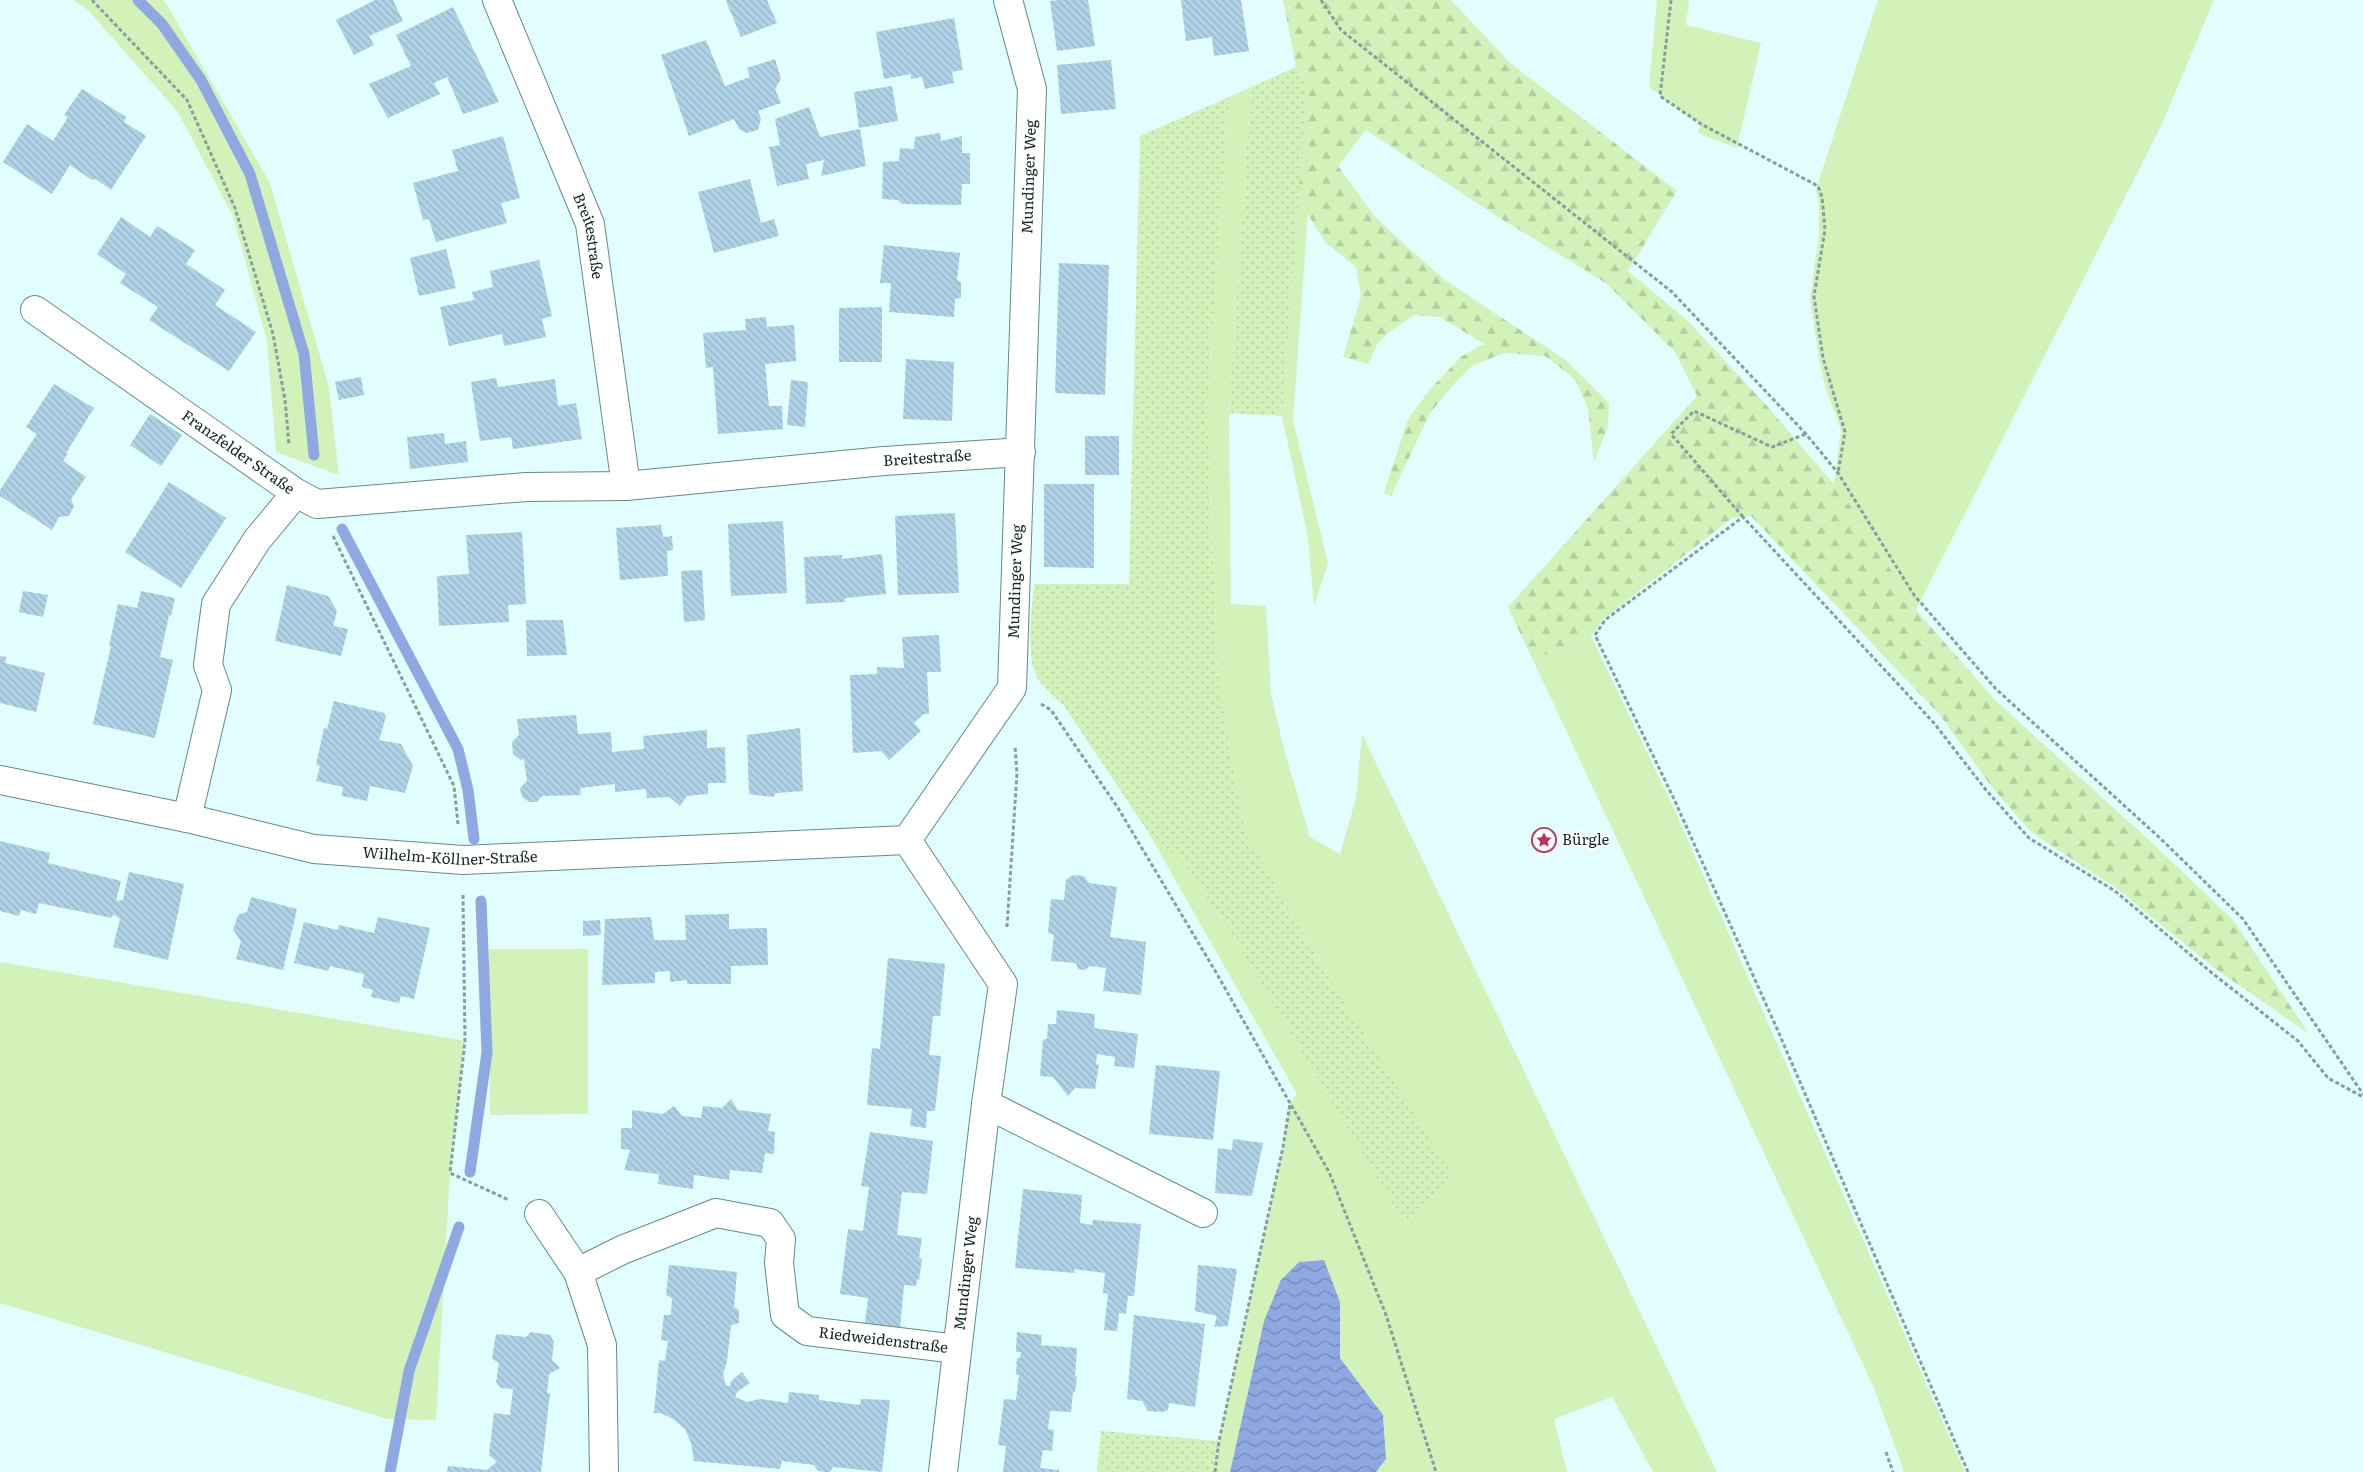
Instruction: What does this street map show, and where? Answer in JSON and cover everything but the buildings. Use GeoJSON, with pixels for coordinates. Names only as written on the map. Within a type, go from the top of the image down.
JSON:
{"type":"FeatureCollection","features":[{"type":"Feature","properties":{"kind":"street","name":"Breitestraße"},"geometry":{"type":"LineString","coordinates":[[496,0],[590,224],[626,486]]}},
{"type":"Feature","properties":{"kind":"street","name":"Mundinger Weg"},"geometry":{"type":"LineString","coordinates":[[1008,0],[1032,89],[1012,688]]}},
{"type":"Feature","properties":{"kind":"street","name":"Franzfelder Straße"},"geometry":{"type":"LineString","coordinates":[[35,310],[296,493],[256,540],[216,604],[208,665],[217,690],[187,818]]}},
{"type":"Feature","properties":{"kind":"street","name":"Breitestraße"},"geometry":{"type":"LineString","coordinates":[[296,493],[317,504],[526,487],[626,486],[884,461],[1021,452]]}},
{"type":"Feature","properties":{"kind":"street"},"geometry":{"type":"LineString","coordinates":[[1003,984],[907,840],[1012,688]]}},
{"type":"Feature","properties":{"kind":"street","name":"Wilhelm-Köllner-Straße"},"geometry":{"type":"LineString","coordinates":[[0,780],[187,818],[314,849],[463,860],[907,840]]}},
{"type":"Feature","properties":{"kind":"street","name":"Mundinger Weg"},"geometry":{"type":"LineString","coordinates":[[942,1472],[986,1104],[1003,984]]}},
{"type":"Feature","properties":{"kind":"street"},"geometry":{"type":"LineString","coordinates":[[986,1104],[1203,1213]]}},
{"type":"Feature","properties":{"kind":"street","name":"Riedweidenstraße"},"geometry":{"type":"LineString","coordinates":[[578,1272],[622,1250],[716,1213],[770,1223],[781,1239],[779,1263],[785,1316],[807,1331],[957,1349]]}},
{"type":"Feature","properties":{"kind":"street"},"geometry":{"type":"LineString","coordinates":[[539,1214],[578,1272],[602,1345],[604,1472]]}},
{"type":"Feature","properties":{"kind":"path"},"geometry":{"type":"LineString","coordinates":[[92,0],[186,100],[235,208],[273,334],[285,400],[296,493]]}},
{"type":"Feature","properties":{"kind":"path"},"geometry":{"type":"LineString","coordinates":[[1321,0],[1341,30],[1672,292],[1806,434],[1838,473],[1914,595],[1996,689],[2154,833],[2244,919],[2363,1095]]}},
{"type":"Feature","properties":{"kind":"path"},"geometry":{"type":"LineString","coordinates":[[1671,0],[1660,96],[1701,124],[1818,186],[1822,197],[1825,230],[1814,296],[1823,358],[1845,432],[1838,473]]}},
{"type":"Feature","properties":{"kind":"path"},"geometry":{"type":"LineString","coordinates":[[1806,434],[1772,447],[1694,411],[1671,434],[1743,516],[1934,723],[1986,790],[2029,838],[2115,891],[2212,974],[2298,1042],[2328,1078],[2363,1095]]}},
{"type":"Feature","properties":{"kind":"path"},"geometry":{"type":"LineString","coordinates":[[1743,516],[1605,620],[1595,635],[1674,799],[1766,1005],[1968,1472]]}},
{"type":"Feature","properties":{"kind":"path"},"geometry":{"type":"LineString","coordinates":[[1012,688],[1051,710],[1118,808],[1329,1172],[1383,1306],[1436,1472]]}},
{"type":"Feature","properties":{"kind":"path"},"geometry":{"type":"LineString","coordinates":[[1003,984],[1017,773],[1015,745]]}},
{"type":"Feature","properties":{"kind":"path"},"geometry":{"type":"LineString","coordinates":[[1215,1472],[1219,1441],[1283,1147],[1290,1103]]}},
{"type":"Feature","properties":{"kind":"path"},"geometry":{"type":"LineString","coordinates":[[1886,1452],[1893,1472]]}},
{"type":"Feature","properties":{"kind":"green space"},"geometry":{"type":"Polygon","coordinates":[[[73,0],[164,0],[270,183],[329,387],[339,475],[276,452],[267,341],[233,216],[178,112],[88,10],[73,0]]]}},
{"type":"Feature","properties":{"kind":"green space"},"geometry":{"type":"Polygon","coordinates":[[[1283,0],[1451,0],[1509,62],[1677,191],[1628,271],[1688,321],[1767,406],[1844,496],[1916,610],[1997,702],[2149,840],[2233,920],[2309,1034],[2213,967],[2116,888],[2031,832],[1991,786],[1940,715],[1751,516],[1732,518],[1602,620],[1591,636],[1533,660],[1508,607],[1697,396],[1675,352],[1606,283],[1495,215],[1366,130],[1338,166],[1375,217],[1445,280],[1567,361],[1609,403],[1608,425],[1594,463],[1588,408],[1575,379],[1545,356],[1504,353],[1472,366],[1453,385],[1430,413],[1391,496],[1384,493],[1408,419],[1431,388],[1462,356],[1484,344],[1440,317],[1414,315],[1392,330],[1377,344],[1369,364],[1343,357],[1361,296],[1356,267],[1325,242],[1298,198],[1307,85],[1296,67],[1283,0]]]}},
{"type":"Feature","properties":{"kind":"green space"},"geometry":{"type":"Polygon","coordinates":[[[1657,0],[1689,0],[1686,25],[1761,43],[1737,148],[1698,133],[1701,124],[1649,87],[1657,0]]]}},
{"type":"Feature","properties":{"kind":"green space"},"geometry":{"type":"Polygon","coordinates":[[[1878,0],[2214,0],[2162,124],[1916,610],[1834,484],[1841,430],[1825,386],[1810,298],[1819,235],[1819,205],[1816,189],[1878,0]]]}},
{"type":"Feature","properties":{"kind":"green space"},"geometry":{"type":"Polygon","coordinates":[[[1296,67],[1307,85],[1282,416],[1229,413],[1251,87],[1296,67]]]}},
{"type":"Feature","properties":{"kind":"green space"},"geometry":{"type":"Polygon","coordinates":[[[1251,87],[1229,413],[1231,604],[1266,606],[1271,694],[1285,753],[1310,837],[1340,854],[1356,798],[1362,734],[1717,1472],[1653,1472],[1612,1397],[1554,1419],[1567,1472],[1376,1472],[1386,1459],[1383,1415],[1340,1358],[1340,1302],[1264,1321],[1230,1472],[1215,1472],[1219,1441],[1283,1147],[1290,1103],[1297,1094],[1148,832],[1181,860],[1228,928],[1408,1228],[1326,973],[1246,836],[1218,681],[1207,407],[1229,97],[1251,87]]]}},
{"type":"Feature","properties":{"kind":"green space"},"geometry":{"type":"Polygon","coordinates":[[[1229,97],[1207,407],[1218,681],[1246,835],[1326,973],[1454,1178],[1407,1228],[1228,928],[1181,860],[1148,832],[1065,707],[1040,683],[1032,665],[1030,631],[1034,584],[1129,584],[1140,136],[1229,97]]]}},
{"type":"Feature","properties":{"kind":"green space"},"geometry":{"type":"Polygon","coordinates":[[[1298,198],[1308,214],[1293,420],[1328,563],[1314,606],[1308,538],[1282,416],[1298,198]]]}},
{"type":"Feature","properties":{"kind":"green space"},"geometry":{"type":"Polygon","coordinates":[[[1591,636],[1671,802],[1965,1472],[1904,1472],[1874,1388],[1533,660],[1591,636]]]}},
{"type":"Feature","properties":{"kind":"green space"},"geometry":{"type":"Polygon","coordinates":[[[489,949],[588,949],[588,1114],[490,1115],[489,949]]]}},
{"type":"Feature","properties":{"kind":"green space"},"geometry":{"type":"Polygon","coordinates":[[[0,962],[465,1041],[450,1173],[436,1420],[388,1419],[0,1303],[0,962]]]}},
{"type":"Feature","properties":{"kind":"green space"},"geometry":{"type":"Polygon","coordinates":[[[1101,1431],[1219,1441],[1215,1472],[1097,1472],[1101,1431]]]}},
{"type":"Feature","properties":{"kind":"water"},"geometry":{"type":"Polygon","coordinates":[[[1324,1260],[1340,1302],[1340,1358],[1383,1415],[1386,1459],[1376,1472],[1230,1472],[1264,1321],[1281,1280],[1299,1262],[1324,1260]]]}},
{"type":"Feature","properties":{"kind":"waterway"},"geometry":{"type":"LineString","coordinates":[[138,0],[162,24],[201,80],[250,174],[304,354],[314,455]]}},
{"type":"Feature","properties":{"kind":"waterway"},"geometry":{"type":"LineString","coordinates":[[342,529],[458,749],[468,790],[474,839]]}},
{"type":"Feature","properties":{"kind":"waterway"},"geometry":{"type":"LineString","coordinates":[[470,1172],[487,1052],[481,901]]}},
{"type":"Feature","properties":{"kind":"waterway"},"geometry":{"type":"LineString","coordinates":[[390,1472],[409,1371],[459,1227]]}},
{"type":"Feature","properties":{"kind":"place","name":"Bürgle"},"geometry":{"type":"Point","coordinates":[1544,840]}}]}
